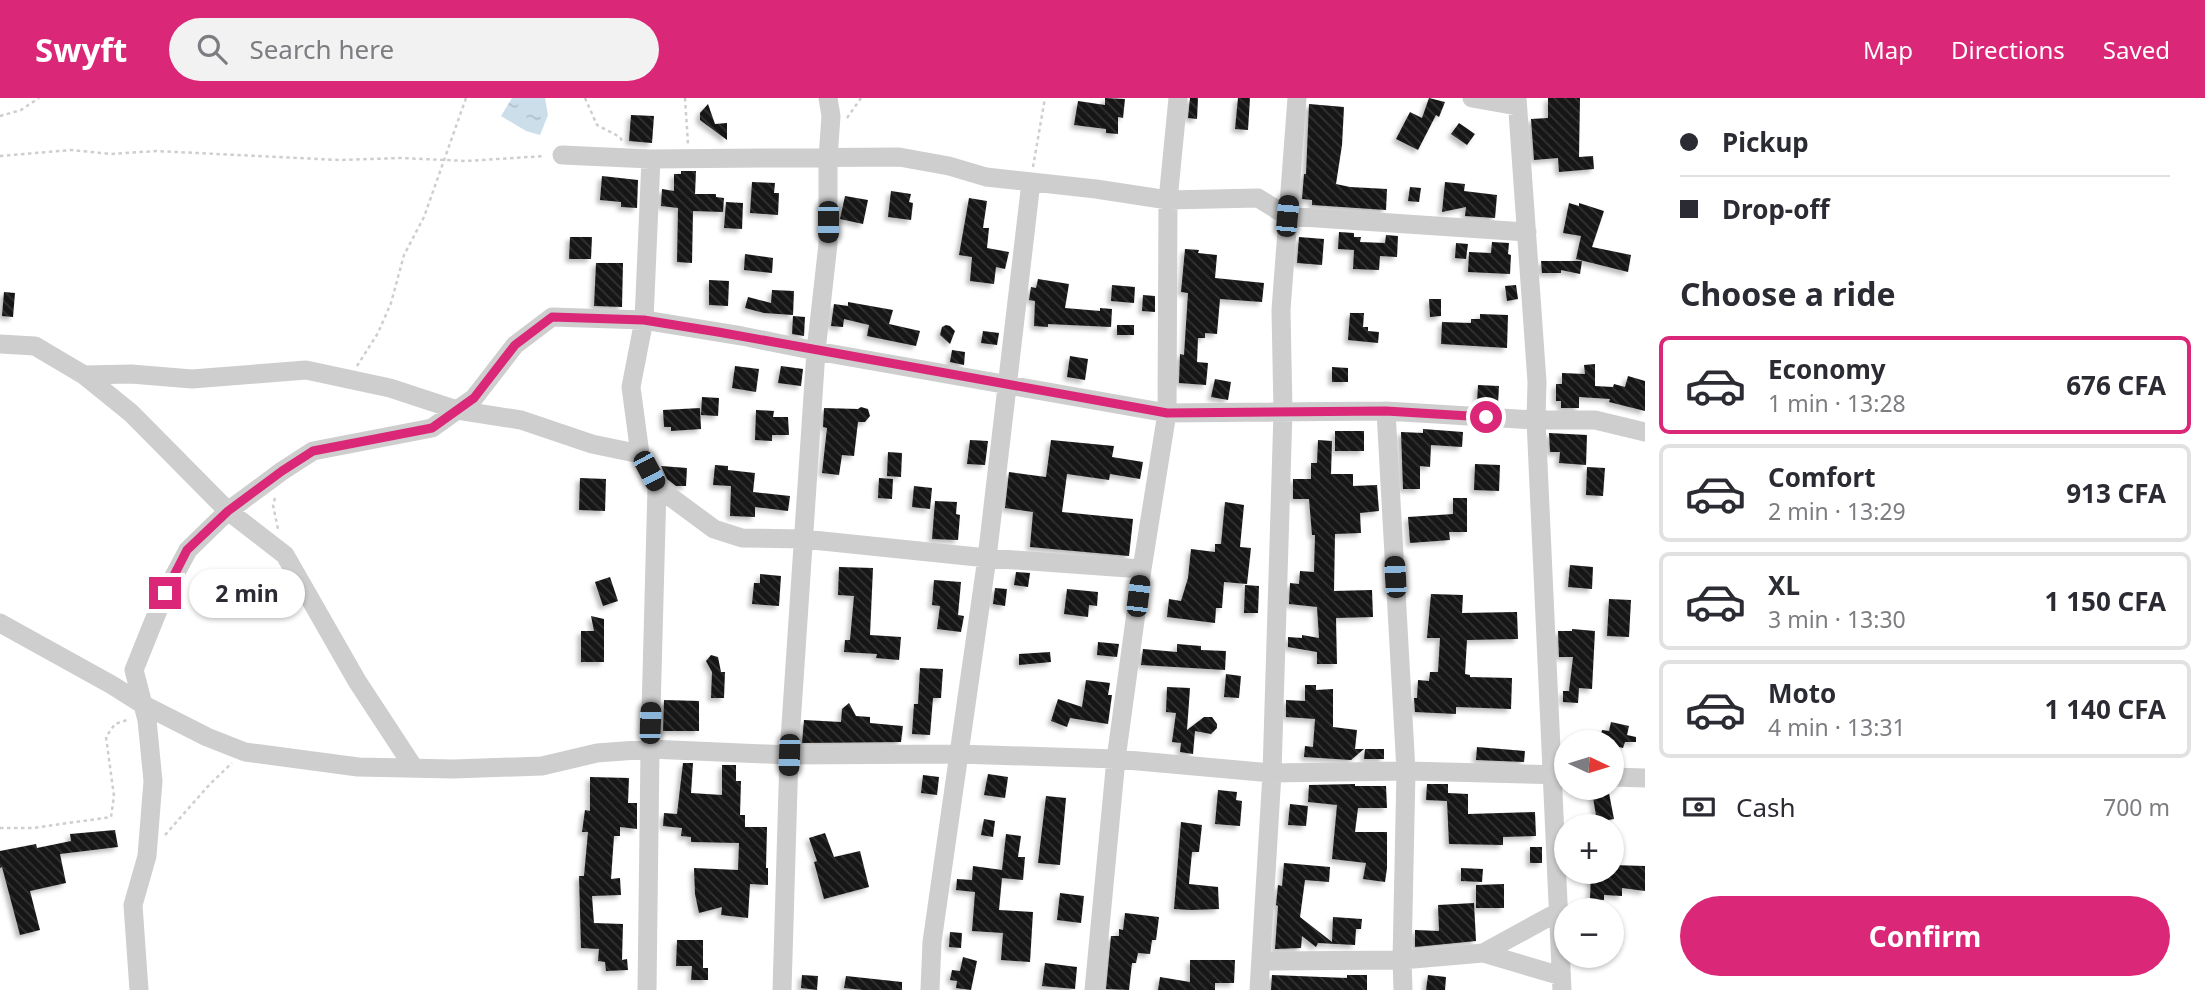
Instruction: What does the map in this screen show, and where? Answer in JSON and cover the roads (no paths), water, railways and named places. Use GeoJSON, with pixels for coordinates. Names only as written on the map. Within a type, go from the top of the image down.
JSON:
{"type":"FeatureCollection","features":[{"type":"Feature","properties":{"kind":"street"},"geometry":{"type":"LineString","coordinates":[[782,990],[789,755],[816,351],[828,244],[831,116],[828,98]]}},
{"type":"Feature","properties":{"kind":"street"},"geometry":{"type":"LineString","coordinates":[[1094,990],[1116,759],[1167,413],[1168,200],[1178,98]]}},
{"type":"Feature","properties":{"kind":"street"},"geometry":{"type":"LineString","coordinates":[[1259,990],[1272,773],[1283,412],[1281,310],[1297,98]]}},
{"type":"Feature","properties":{"kind":"street"},"geometry":{"type":"LineString","coordinates":[[1472,98],[1517,102],[1537,382],[1536,420],[1556,730]]}},
{"type":"Feature","properties":{"kind":"street"},"geometry":{"type":"LineString","coordinates":[[562,155],[651,159],[899,157],[948,166],[986,177],[1168,200],[1258,198],[1287,216],[1527,233]]}},
{"type":"Feature","properties":{"kind":"street"},"geometry":{"type":"LineString","coordinates":[[651,159],[644,320],[631,387],[640,454],[657,487],[714,529],[742,538],[803,539],[987,558],[1142,569]]}},
{"type":"Feature","properties":{"kind":"street"},"geometry":{"type":"LineString","coordinates":[[930,990],[932,942],[987,558],[1031,181]]}},
{"type":"Feature","properties":{"kind":"street"},"geometry":{"type":"LineString","coordinates":[[139,990],[133,905],[147,856],[153,781],[145,712],[134,670],[165,593],[187,550],[228,511],[313,451],[432,428],[474,398],[515,345],[552,317],[644,320],[742,335],[816,351],[1167,413],[1386,411],[1536,420],[1595,420],[1645,432]]}},
{"type":"Feature","properties":{"kind":"street"},"geometry":{"type":"LineString","coordinates":[[0,344],[35,346],[85,375],[131,414],[228,511],[285,555],[358,681],[414,768]]}},
{"type":"Feature","properties":{"kind":"street"},"geometry":{"type":"LineString","coordinates":[[85,375],[131,374],[192,379],[306,370],[390,388],[457,410],[521,420],[592,444],[640,454]]}},
{"type":"Feature","properties":{"kind":"street"},"geometry":{"type":"LineString","coordinates":[[1386,411],[1406,771],[1403,990]]}},
{"type":"Feature","properties":{"kind":"street"},"geometry":{"type":"LineString","coordinates":[[647,990],[657,487]]}},
{"type":"Feature","properties":{"kind":"street"},"geometry":{"type":"LineString","coordinates":[[0,623],[112,685],[145,712],[207,737],[245,752],[358,767],[542,766],[597,753],[650,749],[789,755],[958,754],[1116,759],[1272,773],[1406,771],[1554,774]]}},
{"type":"Feature","properties":{"kind":"street"},"geometry":{"type":"LineString","coordinates":[[1624,777],[1645,778]]}},
{"type":"Feature","properties":{"kind":"street"},"geometry":{"type":"LineString","coordinates":[[1558,898],[1559,800]]}},
{"type":"Feature","properties":{"kind":"street"},"geometry":{"type":"LineString","coordinates":[[1262,961],[1402,960],[1483,953],[1554,914]]}},
{"type":"Feature","properties":{"kind":"street"},"geometry":{"type":"LineString","coordinates":[[1483,953],[1562,983]]}},
{"type":"Feature","properties":{"kind":"water"},"geometry":{"type":"Polygon","coordinates":[[[512,98],[545,98],[548,115],[540,135],[526,131],[501,116],[512,98]]]}}]}
